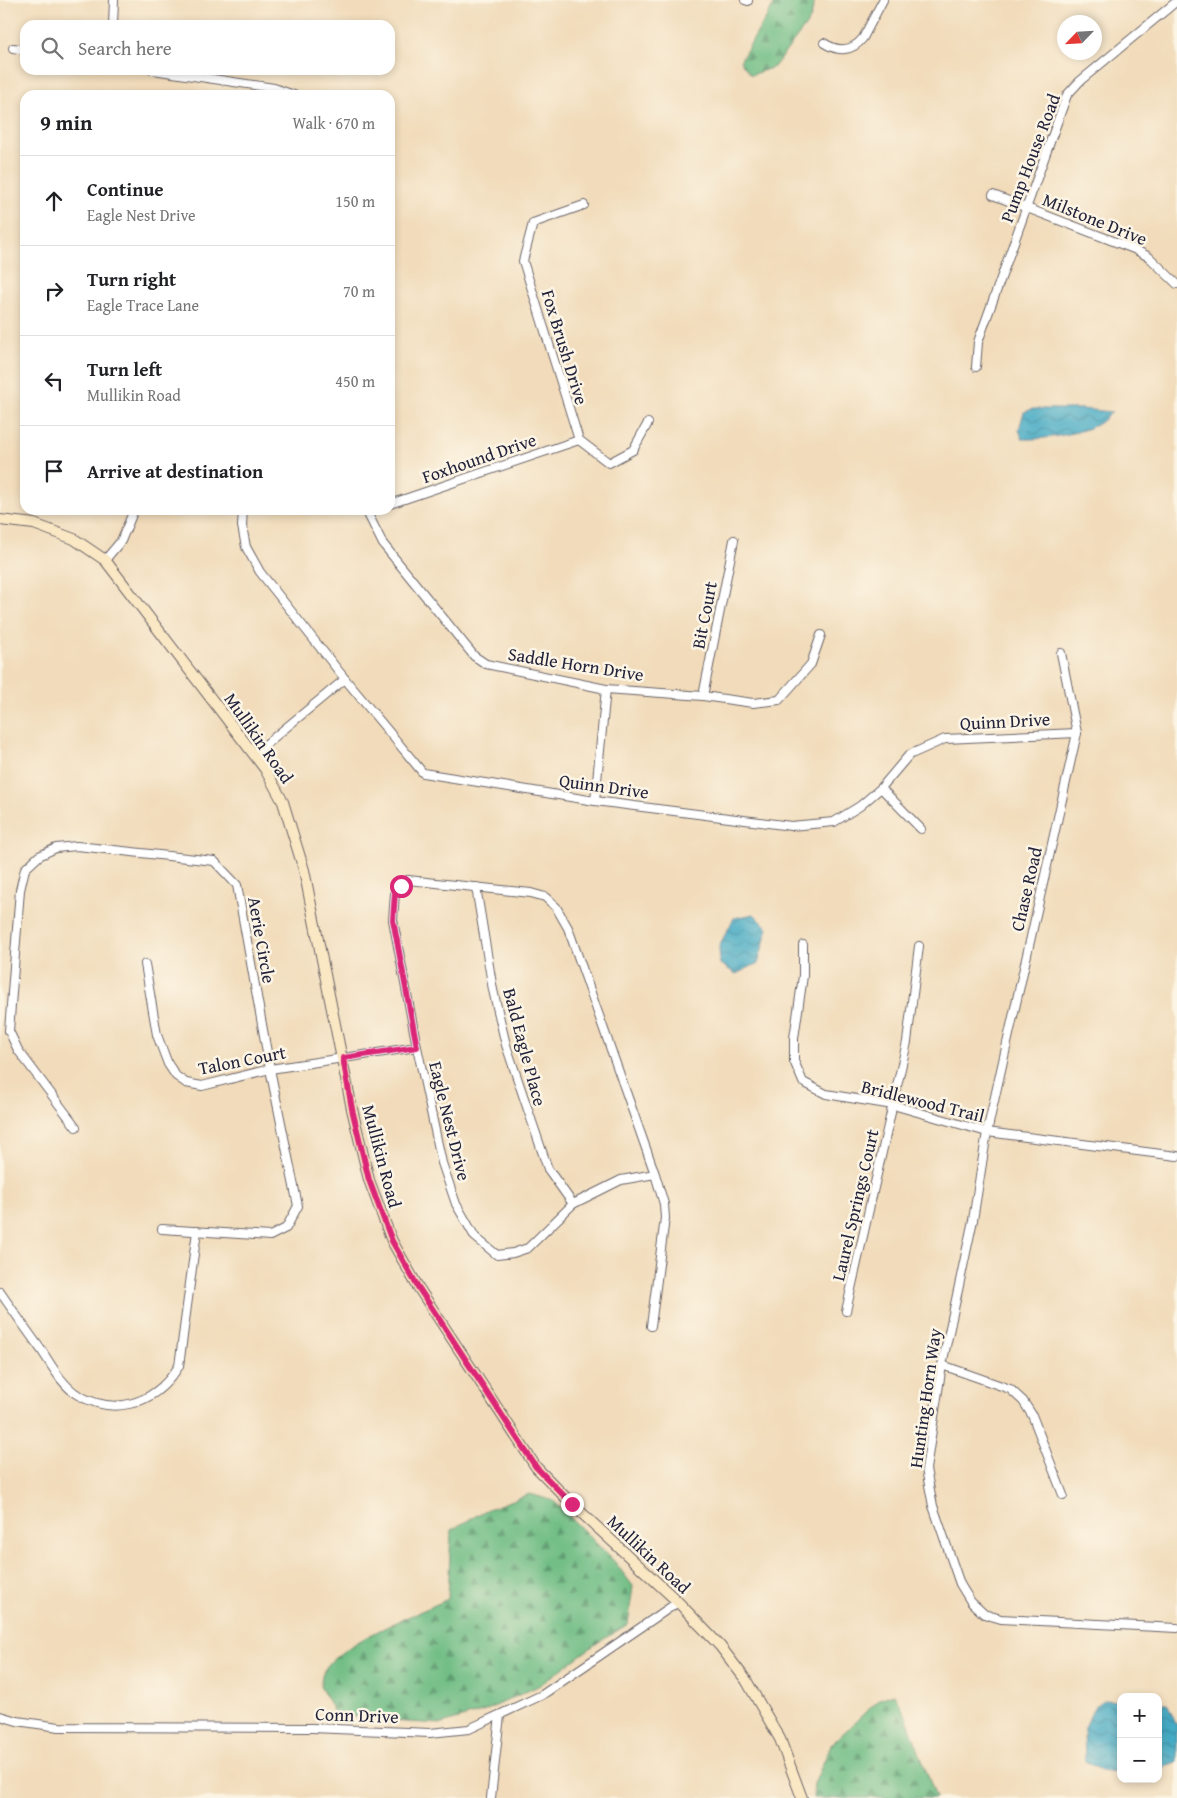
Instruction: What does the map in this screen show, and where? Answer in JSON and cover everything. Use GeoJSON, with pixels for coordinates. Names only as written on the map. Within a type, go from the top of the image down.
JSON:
{"type":"FeatureCollection","features":[{"type":"Feature","properties":{"kind":"street"},"geometry":{"type":"LineString","coordinates":[[113,20],[114,0]]}},
{"type":"Feature","properties":{"kind":"street"},"geometry":{"type":"LineString","coordinates":[[824,42],[836,49],[844,50],[859,44],[883,0]]}},
{"type":"Feature","properties":{"kind":"street","name":"Pump House Road"},"geometry":{"type":"LineString","coordinates":[[976,367],[978,342],[1067,95],[1080,81],[1177,1]]}},
{"type":"Feature","properties":{"kind":"street"},"geometry":{"type":"LineString","coordinates":[[13,48],[20,49]]}},
{"type":"Feature","properties":{"kind":"street"},"geometry":{"type":"LineString","coordinates":[[187,75],[280,90]]}},
{"type":"Feature","properties":{"kind":"street","name":"Milstone Drive"},"geometry":{"type":"LineString","coordinates":[[993,195],[1134,249],[1149,257],[1177,284]]}},
{"type":"Feature","properties":{"kind":"street","name":"Fox Brush Drive"},"geometry":{"type":"LineString","coordinates":[[578,440],[523,262],[533,223],[584,205]]}},
{"type":"Feature","properties":{"kind":"street"},"geometry":{"type":"LineString","coordinates":[[578,440],[609,463],[633,450],[648,423]]}},
{"type":"Feature","properties":{"kind":"street","name":"Foxhound Drive"},"geometry":{"type":"LineString","coordinates":[[395,502],[578,440]]}},
{"type":"Feature","properties":{"kind":"street"},"geometry":{"type":"LineString","coordinates":[[105,560],[121,541],[132,515]]}},
{"type":"Feature","properties":{"kind":"street","name":"Quinn Drive"},"geometry":{"type":"LineString","coordinates":[[243,515],[242,526],[246,548],[260,572],[345,679],[423,772],[594,801],[791,826],[834,822],[860,806],[881,788],[909,755],[945,739],[1077,733]]}},
{"type":"Feature","properties":{"kind":"street","name":"Saddle Horn Drive"},"geometry":{"type":"LineString","coordinates":[[370,515],[383,544],[474,656],[486,664],[606,689],[703,696],[753,703],[779,700],[811,664],[821,635]]}},
{"type":"Feature","properties":{"kind":"street","name":"Mullikin Road"},"geometry":{"type":"LineString","coordinates":[[0,520],[34,524],[74,539],[105,560],[265,769],[283,802],[304,870],[352,1109],[372,1189],[392,1241],[418,1287],[536,1467],[572,1504],[678,1602],[720,1646],[746,1680],[780,1738],[802,1798]]}},
{"type":"Feature","properties":{"kind":"street","name":"Bit Court"},"geometry":{"type":"LineString","coordinates":[[703,696],[734,540]]}},
{"type":"Feature","properties":{"kind":"street","name":"Chase Road"},"geometry":{"type":"LineString","coordinates":[[987,1132],[1077,733],[1061,653]]}},
{"type":"Feature","properties":{"kind":"street"},"geometry":{"type":"LineString","coordinates":[[254,754],[345,679]]}},
{"type":"Feature","properties":{"kind":"street"},"geometry":{"type":"LineString","coordinates":[[594,801],[606,689]]}},
{"type":"Feature","properties":{"kind":"street"},"geometry":{"type":"LineString","coordinates":[[881,788],[921,829]]}},
{"type":"Feature","properties":{"kind":"street","name":"Aerie Circle"},"geometry":{"type":"LineString","coordinates":[[76,1127],[18,1050],[9,1031],[20,890],[25,869],[39,856],[56,848],[77,846],[214,861],[237,885],[270,1069],[298,1206],[286,1228],[270,1236],[162,1229]]}},
{"type":"Feature","properties":{"kind":"street","name":"Eagle Nest Drive"},"geometry":{"type":"LineString","coordinates":[[651,1326],[665,1218],[664,1204],[655,1174],[612,1055],[580,957],[568,928],[556,907],[545,897],[408,880],[395,893],[393,920],[417,1047],[442,1163],[456,1204],[475,1237],[497,1255],[513,1253],[528,1248],[573,1204],[622,1180],[655,1174]]}},
{"type":"Feature","properties":{"kind":"street","name":"Bald Eagle Place"},"geometry":{"type":"LineString","coordinates":[[476,887],[493,990],[506,1045],[548,1170],[573,1204]]}},
{"type":"Feature","properties":{"kind":"street","name":"Bridlewood Trail"},"geometry":{"type":"LineString","coordinates":[[803,945],[803,976],[794,1038],[794,1061],[803,1082],[826,1094],[893,1105],[987,1132],[1177,1156]]}},
{"type":"Feature","properties":{"kind":"street","name":"Laurel Springs Court"},"geometry":{"type":"LineString","coordinates":[[846,1311],[907,1042],[919,946]]}},
{"type":"Feature","properties":{"kind":"street","name":"Talon Court"},"geometry":{"type":"LineString","coordinates":[[145,964],[157,1034],[168,1064],[176,1076],[186,1083],[202,1086],[270,1069],[417,1047]]}},
{"type":"Feature","properties":{"kind":"street","name":"Hunting Horn Way"},"geometry":{"type":"LineString","coordinates":[[987,1132],[974,1220],[942,1364],[926,1469],[933,1506],[960,1584],[971,1602],[984,1614],[1001,1619],[1177,1628]]}},
{"type":"Feature","properties":{"kind":"street"},"geometry":{"type":"LineString","coordinates":[[0,1292],[61,1379],[77,1394],[99,1405],[122,1406],[141,1402],[158,1392],[170,1381],[179,1366],[197,1231]]}},
{"type":"Feature","properties":{"kind":"street"},"geometry":{"type":"LineString","coordinates":[[942,1364],[1010,1389],[1023,1401],[1032,1415],[1063,1495]]}},
{"type":"Feature","properties":{"kind":"street","name":"Conn Drive"},"geometry":{"type":"LineString","coordinates":[[0,1716],[18,1721],[58,1727],[312,1728],[430,1733],[469,1730],[542,1695],[678,1602]]}},
{"type":"Feature","properties":{"kind":"street"},"geometry":{"type":"LineString","coordinates":[[491,1798],[500,1715]]}},
{"type":"Feature","properties":{"kind":"green space"},"geometry":{"type":"Polygon","coordinates":[[[774,0],[815,0],[810,20],[774,67],[751,75],[740,61],[772,8],[774,0]]]}},
{"type":"Feature","properties":{"kind":"green space"},"geometry":{"type":"Polygon","coordinates":[[[530,1494],[554,1501],[614,1561],[633,1586],[628,1624],[597,1643],[540,1685],[485,1711],[442,1724],[390,1721],[335,1714],[320,1686],[324,1671],[332,1661],[361,1640],[448,1599],[451,1530],[488,1509],[530,1494]]]}},
{"type":"Feature","properties":{"kind":"green space"},"geometry":{"type":"Polygon","coordinates":[[[894,1694],[906,1716],[936,1798],[813,1798],[814,1784],[831,1745],[879,1699],[894,1694]]]}},
{"type":"Feature","properties":{"kind":"water"},"geometry":{"type":"Polygon","coordinates":[[[1033,409],[1082,409],[1112,412],[1098,424],[1070,434],[1022,439],[1019,429],[1024,412],[1033,409]]]}},
{"type":"Feature","properties":{"kind":"water"},"geometry":{"type":"Polygon","coordinates":[[[754,914],[768,928],[758,963],[736,974],[720,964],[719,946],[734,918],[754,914]]]}},
{"type":"Feature","properties":{"kind":"water"},"geometry":{"type":"Polygon","coordinates":[[[1104,1700],[1117,1701],[1117,1772],[1102,1771],[1085,1761],[1084,1730],[1094,1707],[1104,1700]]]}},
{"type":"Feature","properties":{"kind":"water"},"geometry":{"type":"Polygon","coordinates":[[[1162,1703],[1167,1703],[1177,1725],[1177,1763],[1162,1768],[1162,1703]]]}},
{"type":"Feature","properties":{"kind":"route"},"geometry":{"type":"LineString","coordinates":[[401,886],[395,893],[393,920],[417,1047],[343,1058],[352,1109],[369,1180],[392,1241],[418,1287],[467,1363],[528,1451],[536,1467],[572,1504]]}}]}
